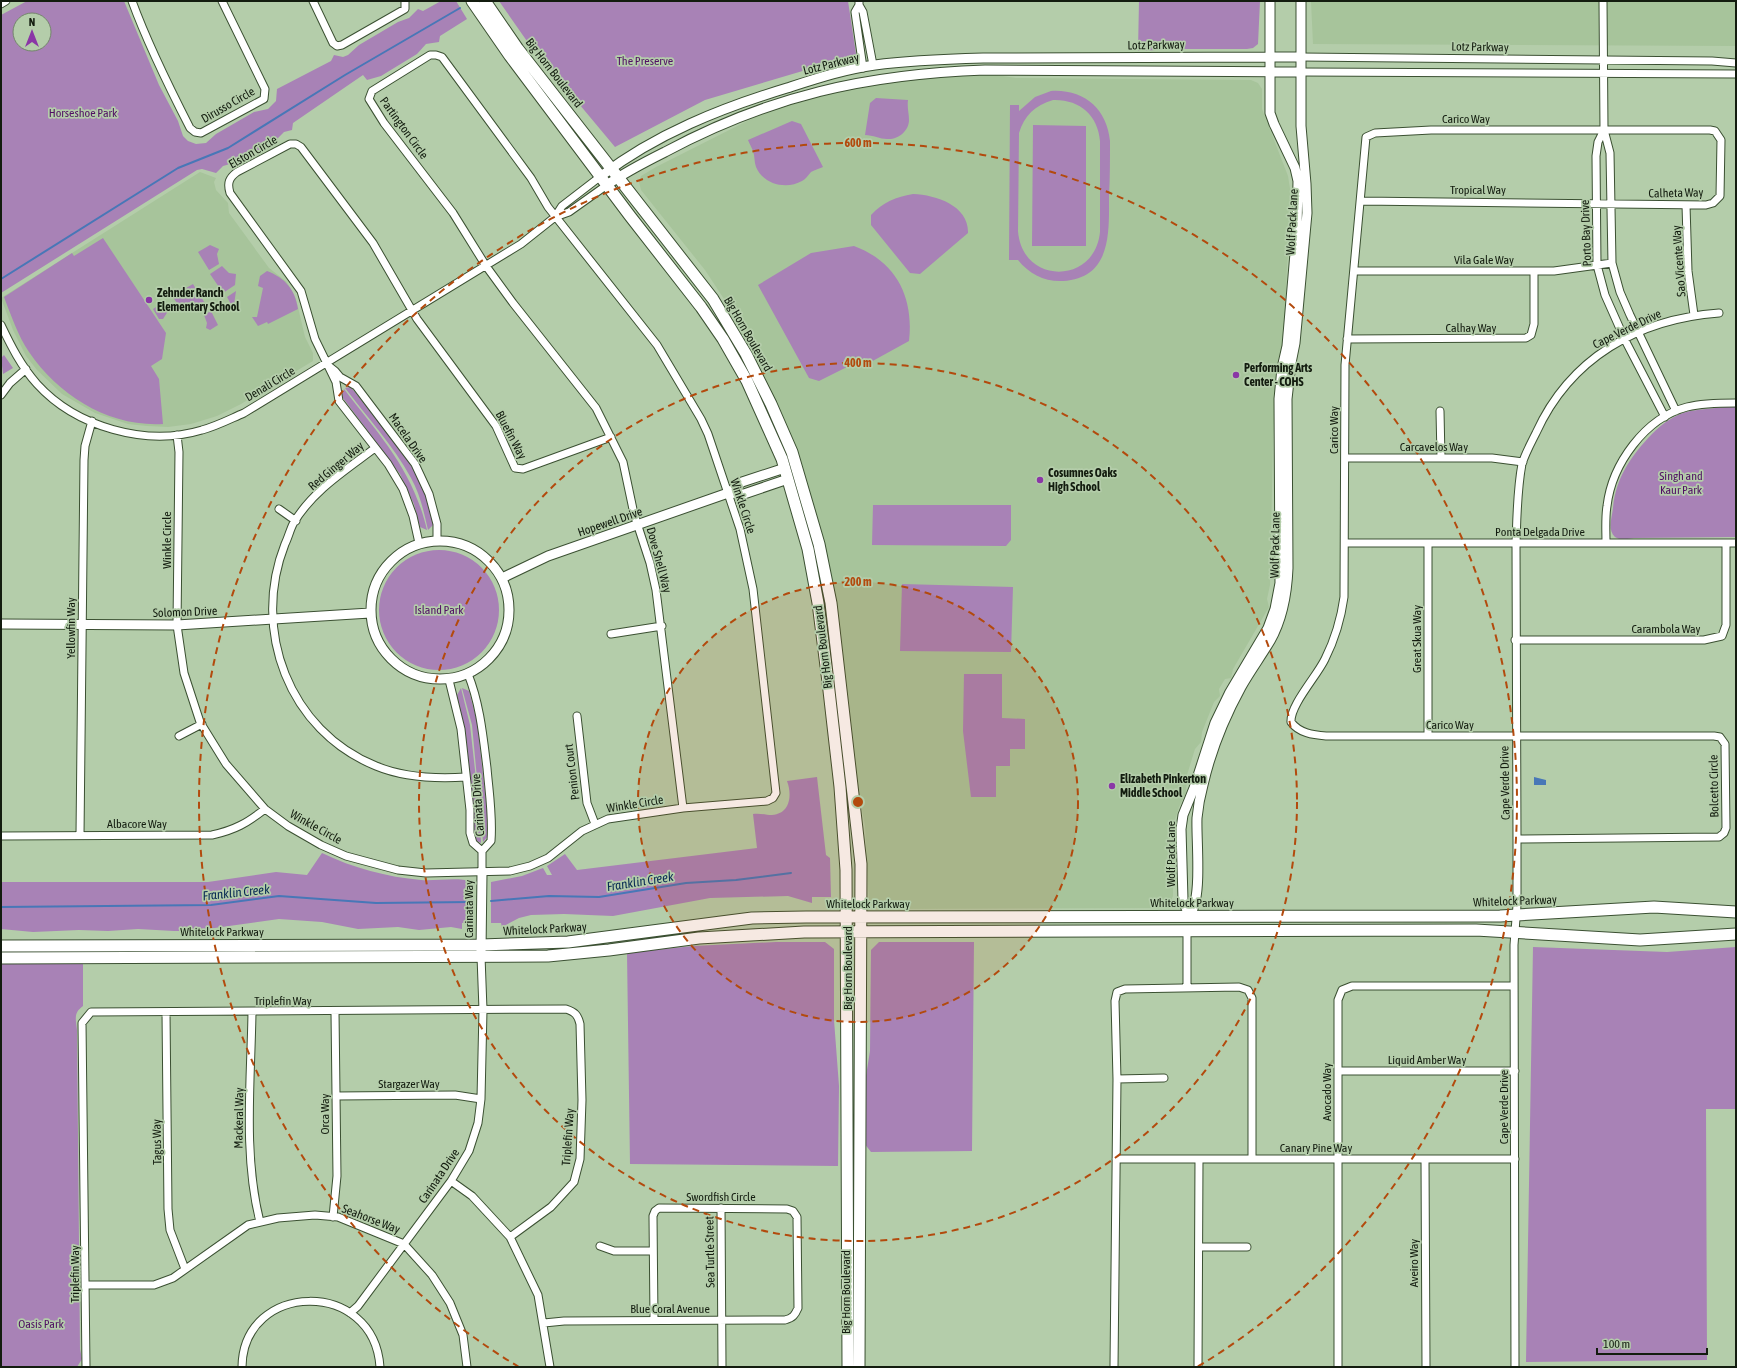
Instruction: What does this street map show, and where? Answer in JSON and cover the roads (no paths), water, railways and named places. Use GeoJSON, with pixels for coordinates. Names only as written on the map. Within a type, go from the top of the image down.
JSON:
{"type":"FeatureCollection","features":[{"type":"Feature","properties":{"kind":"main road","name":"Big Horn Boulevard"},"geometry":{"type":"LineString","coordinates":[[472,1],[492,32],[701,307],[723,339],[757,402],[786,473],[808,549],[818,603],[840,787],[846,870],[848,1367]]}},
{"type":"Feature","properties":{"kind":"main road","name":"Big Horn Boulevard"},"geometry":{"type":"LineString","coordinates":[[485,1],[518,48],[713,299],[734,332],[768,397],[792,452],[819,544],[831,603],[860,848],[862,932],[858,1367]]}},
{"type":"Feature","properties":{"kind":"main road","name":"Whitelock Parkway"},"geometry":{"type":"LineString","coordinates":[[1,958],[481,950],[568,942],[752,918],[1516,915],[1654,907],[1736,912]]}},
{"type":"Feature","properties":{"kind":"main road"},"geometry":{"type":"LineString","coordinates":[[1087,932],[1120,926],[1169,926],[1180,923],[1189,916],[1205,925],[1238,932]]}},
{"type":"Feature","properties":{"kind":"main road","name":"Whitelock Parkway"},"geometry":{"type":"LineString","coordinates":[[1,946],[481,950],[548,956],[609,950],[699,938],[785,933],[1238,932],[1364,930],[1515,931],[1640,940],[1736,934]]}},
{"type":"Feature","properties":{"kind":"street"},"geometry":{"type":"LineString","coordinates":[[1,4],[6,1]]}},
{"type":"Feature","properties":{"kind":"street","name":"Dirusso Circle"},"geometry":{"type":"LineString","coordinates":[[132,1],[142,28],[190,128],[195,132],[201,133],[264,99],[265,89],[222,1]]}},
{"type":"Feature","properties":{"kind":"street"},"geometry":{"type":"LineString","coordinates":[[314,1],[333,43],[337,46],[342,45],[404,9],[406,1]]}},
{"type":"Feature","properties":{"kind":"street","name":"Wolf Pack Lane"},"geometry":{"type":"LineString","coordinates":[[1189,916],[1183,900],[1181,829],[1183,816],[1194,788],[1215,723],[1231,690],[1268,628],[1275,609],[1280,583],[1279,399],[1282,368],[1287,346],[1297,224],[1298,181],[1293,163],[1272,119],[1270,108],[1270,1]]}},
{"type":"Feature","properties":{"kind":"street","name":"Wolf Pack Lane"},"geometry":{"type":"LineString","coordinates":[[1189,916],[1195,908],[1197,900],[1198,809],[1212,749],[1233,701],[1275,631],[1282,613],[1286,595],[1288,568],[1287,399],[1291,363],[1295,344],[1306,213],[1306,184],[1301,126],[1301,1]]}},
{"type":"Feature","properties":{"kind":"street","name":"Porto Bay Drive"},"geometry":{"type":"LineString","coordinates":[[1603,1],[1604,130],[1610,153],[1612,263],[1620,292],[1638,334],[1676,411]]}},
{"type":"Feature","properties":{"kind":"street"},"geometry":{"type":"LineString","coordinates":[[859,3],[863,12],[873,66]]}},
{"type":"Feature","properties":{"kind":"street"},"geometry":{"type":"LineString","coordinates":[[859,3],[855,12],[863,68]]}},
{"type":"Feature","properties":{"kind":"street","name":"Partington Circle"},"geometry":{"type":"LineString","coordinates":[[486,266],[453,213],[384,123],[369,99],[372,91],[430,55],[442,57],[531,178],[555,217]]}},
{"type":"Feature","properties":{"kind":"street","name":"Lotz Parkway"},"geometry":{"type":"LineString","coordinates":[[604,180],[680,128],[755,98],[808,81],[863,68],[937,59],[1301,57],[1712,61],[1736,63]]}},
{"type":"Feature","properties":{"kind":"street","name":"Lotz Parkway"},"geometry":{"type":"LineString","coordinates":[[614,173],[760,108],[812,92],[868,80],[938,72],[984,70],[1736,74]]}},
{"type":"Feature","properties":{"kind":"street","name":"Carico Way"},"geometry":{"type":"LineString","coordinates":[[1516,736],[1316,735],[1294,727],[1291,722],[1294,708],[1324,661],[1334,639],[1344,597],[1345,365],[1355,271],[1364,144],[1366,137],[1370,134],[1431,130],[1604,130]]}},
{"type":"Feature","properties":{"kind":"street","name":"Porto Bay Drive"},"geometry":{"type":"LineString","coordinates":[[1604,130],[1598,142],[1596,156],[1597,265],[1605,295],[1625,340],[1665,418]]}},
{"type":"Feature","properties":{"kind":"street","name":"Calheta Way"},"geometry":{"type":"LineString","coordinates":[[1596,204],[1686,205],[1713,203],[1720,196],[1721,140],[1715,131],[1604,130]]}},
{"type":"Feature","properties":{"kind":"street","name":"Elston Circle"},"geometry":{"type":"LineString","coordinates":[[328,365],[315,339],[301,291],[230,193],[228,182],[231,176],[237,172],[290,144],[296,144],[301,147],[373,243],[412,311]]}},
{"type":"Feature","properties":{"kind":"street","name":"Denali Circle"},"geometry":{"type":"LineString","coordinates":[[555,217],[562,206],[604,180]]}},
{"type":"Feature","properties":{"kind":"street","name":"Denali Circle"},"geometry":{"type":"LineString","coordinates":[[1,325],[11,347],[38,384],[54,400],[80,416],[106,427],[139,435],[177,435],[201,431],[222,424],[244,413],[328,365],[521,244],[555,217],[569,212],[604,180]]}},
{"type":"Feature","properties":{"kind":"street","name":"Tropical Way"},"geometry":{"type":"LineString","coordinates":[[1361,201],[1596,204]]}},
{"type":"Feature","properties":{"kind":"street","name":"Sao Vicente Way"},"geometry":{"type":"LineString","coordinates":[[1686,205],[1688,271],[1694,315]]}},
{"type":"Feature","properties":{"kind":"street","name":"Winkle Circle"},"geometry":{"type":"LineString","coordinates":[[177,435],[179,452],[177,625],[184,673],[202,724],[226,764],[266,809],[288,826],[321,845],[374,865],[426,873],[482,873],[510,871],[536,864],[548,858],[582,831],[608,819],[683,808],[767,801],[773,798],[776,793],[753,589],[740,529],[701,419],[665,357],[640,322],[555,217]]}},
{"type":"Feature","properties":{"kind":"street","name":"Vila Gale Way"},"geometry":{"type":"LineString","coordinates":[[1355,271],[1572,270],[1612,263]]}},
{"type":"Feature","properties":{"kind":"street","name":"Dove Shell Way"},"geometry":{"type":"LineString","coordinates":[[486,266],[512,303],[596,408],[623,462],[638,525],[650,563],[662,626],[683,808]]}},
{"type":"Feature","properties":{"kind":"street","name":"Calhay Way"},"geometry":{"type":"LineString","coordinates":[[1347,339],[1526,338],[1531,335],[1534,324],[1534,271]]}},
{"type":"Feature","properties":{"kind":"street","name":"Bluefin Way"},"geometry":{"type":"LineString","coordinates":[[412,311],[496,426],[515,468],[523,469],[611,437]]}},
{"type":"Feature","properties":{"kind":"street","name":"Cape Verde Drive"},"geometry":{"type":"LineString","coordinates":[[1515,1367],[1514,986],[1517,838],[1516,543],[1518,494],[1523,462],[1545,414],[1568,382],[1596,355],[1665,321],[1694,315],[1719,313]]}},
{"type":"Feature","properties":{"kind":"street"},"geometry":{"type":"LineString","coordinates":[[328,365],[336,382],[339,401],[388,464],[403,489],[413,516],[419,544]]}},
{"type":"Feature","properties":{"kind":"street","name":"Macela Drive"},"geometry":{"type":"LineString","coordinates":[[328,365],[336,371],[340,377],[356,386],[415,464],[430,494],[437,524],[437,540]]}},
{"type":"Feature","properties":{"kind":"street"},"geometry":{"type":"LineString","coordinates":[[1,396],[10,383],[26,369]]}},
{"type":"Feature","properties":{"kind":"street"},"geometry":{"type":"LineString","coordinates":[[1606,543],[1607,506],[1615,475],[1630,448],[1650,427],[1676,411],[1711,404],[1736,403]]}},
{"type":"Feature","properties":{"kind":"street"},"geometry":{"type":"LineString","coordinates":[[1440,411],[1441,458]]}},
{"type":"Feature","properties":{"kind":"street","name":"Yellowfin Way"},"geometry":{"type":"LineString","coordinates":[[80,835],[84,460],[85,446],[92,422]]}},
{"type":"Feature","properties":{"kind":"street","name":"Red Ginger Way"},"geometry":{"type":"LineString","coordinates":[[375,448],[331,481],[315,496],[296,521],[279,560],[272,597],[272,620],[283,670],[300,704],[318,727],[342,746],[376,766],[415,777],[442,779],[466,777]]}},
{"type":"Feature","properties":{"kind":"street","name":"Carcavelos Way"},"geometry":{"type":"LineString","coordinates":[[1345,458],[1503,458],[1523,462]]}},
{"type":"Feature","properties":{"kind":"street","name":"Hopewell Drive"},"geometry":{"type":"LineString","coordinates":[[502,578],[548,556],[728,493],[742,482],[786,473]]}},
{"type":"Feature","properties":{"kind":"street"},"geometry":{"type":"LineString","coordinates":[[279,509],[296,521]]}},
{"type":"Feature","properties":{"kind":"street"},"geometry":{"type":"LineString","coordinates":[[437,540],[456,543],[477,552],[490,562],[502,578],[509,605],[508,620],[504,635],[490,657],[468,674],[449,680],[424,678],[408,672],[395,664],[385,654],[378,641],[373,628],[370,613],[374,590],[383,570],[393,558],[405,549],[437,540]]}},
{"type":"Feature","properties":{"kind":"street","name":"Great Skua Way"},"geometry":{"type":"LineString","coordinates":[[1428,543],[1428,736]]}},
{"type":"Feature","properties":{"kind":"street","name":"Carambola Way"},"geometry":{"type":"LineString","coordinates":[[1516,640],[1704,640],[1722,636],[1726,625],[1726,543]]}},
{"type":"Feature","properties":{"kind":"street","name":"Ponta Delgada Drive"},"geometry":{"type":"LineString","coordinates":[[1345,544],[1736,543]]}},
{"type":"Feature","properties":{"kind":"street","name":"Solomon Drive"},"geometry":{"type":"LineString","coordinates":[[1,624],[177,625],[370,613]]}},
{"type":"Feature","properties":{"kind":"street"},"geometry":{"type":"LineString","coordinates":[[611,634],[662,626]]}},
{"type":"Feature","properties":{"kind":"street","name":"Carinata Drive"},"geometry":{"type":"LineString","coordinates":[[449,680],[461,729],[470,810],[470,833],[473,843],[482,851],[491,841],[492,820],[478,702],[468,674]]}},
{"type":"Feature","properties":{"kind":"street","name":"Penion Court"},"geometry":{"type":"LineString","coordinates":[[577,716],[587,803],[595,824]]}},
{"type":"Feature","properties":{"kind":"street"},"geometry":{"type":"LineString","coordinates":[[179,736],[202,724]]}},
{"type":"Feature","properties":{"kind":"street","name":"Bolcetto Circle"},"geometry":{"type":"LineString","coordinates":[[1516,736],[1714,736],[1723,740],[1725,757],[1726,828],[1724,833],[1719,837],[1517,838]]}},
{"type":"Feature","properties":{"kind":"street","name":"Albacore Way"},"geometry":{"type":"LineString","coordinates":[[1,836],[212,835],[227,832],[244,825],[266,809]]}},
{"type":"Feature","properties":{"kind":"street"},"geometry":{"type":"LineString","coordinates":[[482,851],[482,873]]}},
{"type":"Feature","properties":{"kind":"street","name":"Carinata Way"},"geometry":{"type":"LineString","coordinates":[[481,950],[482,873]]}},
{"type":"Feature","properties":{"kind":"street"},"geometry":{"type":"LineString","coordinates":[[1187,931],[1187,988]]}},
{"type":"Feature","properties":{"kind":"street","name":"Carinata Drive"},"geometry":{"type":"LineString","coordinates":[[350,1313],[358,1306],[451,1181],[468,1151],[478,1123],[481,1099],[483,1010],[481,950]]}},
{"type":"Feature","properties":{"kind":"street","name":"Avocado Way"},"geometry":{"type":"LineString","coordinates":[[1338,1367],[1338,1000],[1342,990],[1352,986],[1514,986]]}},
{"type":"Feature","properties":{"kind":"street"},"geometry":{"type":"LineString","coordinates":[[1114,1367],[1117,1079],[1115,1001],[1117,992],[1125,989],[1187,988],[1240,988],[1248,990],[1252,998],[1252,1159]]}},
{"type":"Feature","properties":{"kind":"street","name":"Triplefin Way"},"geometry":{"type":"LineString","coordinates":[[86,1367],[82,1023],[91,1012],[336,1012],[566,1009],[574,1012],[579,1017],[580,1024],[580,1159],[574,1182],[551,1207],[510,1237]]}},
{"type":"Feature","properties":{"kind":"street","name":"Tagus Way"},"geometry":{"type":"LineString","coordinates":[[166,1012],[168,1208],[170,1230],[185,1269]]}},
{"type":"Feature","properties":{"kind":"street","name":"Mackeral Way"},"geometry":{"type":"LineString","coordinates":[[252,1012],[250,1152],[253,1194],[260,1222]]}},
{"type":"Feature","properties":{"kind":"street","name":"Orca Way"},"geometry":{"type":"LineString","coordinates":[[333,1217],[336,1176],[336,1012]]}},
{"type":"Feature","properties":{"kind":"street","name":"Liquid Amber Way"},"geometry":{"type":"LineString","coordinates":[[1338,1071],[1515,1071]]}},
{"type":"Feature","properties":{"kind":"street"},"geometry":{"type":"LineString","coordinates":[[1117,1079],[1164,1078]]}},
{"type":"Feature","properties":{"kind":"street","name":"Stargazer Way"},"geometry":{"type":"LineString","coordinates":[[336,1096],[455,1095],[481,1099]]}},
{"type":"Feature","properties":{"kind":"street","name":"Canary Pine Way"},"geometry":{"type":"LineString","coordinates":[[1116,1159],[1515,1159]]}},
{"type":"Feature","properties":{"kind":"street"},"geometry":{"type":"LineString","coordinates":[[1198,1367],[1199,1159]]}},
{"type":"Feature","properties":{"kind":"street","name":"Aveiro Way"},"geometry":{"type":"LineString","coordinates":[[1425,1159],[1426,1367]]}},
{"type":"Feature","properties":{"kind":"street"},"geometry":{"type":"LineString","coordinates":[[451,1181],[472,1196],[510,1237],[538,1295],[550,1367]]}},
{"type":"Feature","properties":{"kind":"street","name":"Swordfish Circle"},"geometry":{"type":"LineString","coordinates":[[654,1320],[653,1216],[655,1211],[660,1208],[787,1209],[793,1211],[797,1224],[798,1308],[796,1315]]}},
{"type":"Feature","properties":{"kind":"street","name":"Sea Turtle Street"},"geometry":{"type":"LineString","coordinates":[[721,1208],[722,1367]]}},
{"type":"Feature","properties":{"kind":"street","name":"Seahorse Way"},"geometry":{"type":"LineString","coordinates":[[86,1285],[154,1285],[173,1278],[248,1226],[278,1218],[315,1216],[333,1217],[375,1231],[404,1244],[432,1275],[450,1303],[463,1335],[467,1367]]}},
{"type":"Feature","properties":{"kind":"street"},"geometry":{"type":"LineString","coordinates":[[600,1246],[614,1251],[653,1251]]}},
{"type":"Feature","properties":{"kind":"street"},"geometry":{"type":"LineString","coordinates":[[1199,1247],[1247,1247]]}},
{"type":"Feature","properties":{"kind":"street"},"geometry":{"type":"LineString","coordinates":[[235,1367],[242,1363],[248,1339],[265,1317],[283,1306],[297,1302],[318,1301],[338,1306],[360,1321],[371,1336],[378,1354],[380,1367]]}},
{"type":"Feature","properties":{"kind":"street","name":"Blue Coral Avenue"},"geometry":{"type":"LineString","coordinates":[[544,1324],[564,1321],[785,1320],[791,1319],[796,1315]]}},
{"type":"Feature","properties":{"kind":"water"},"geometry":{"type":"Polygon","coordinates":[[[1534,777],[1546,780],[1546,785],[1534,785],[1534,777]]]}},
{"type":"Feature","properties":{"kind":"waterway"},"geometry":{"type":"LineString","coordinates":[[1,279],[178,168],[228,148],[345,75],[460,8]]}},
{"type":"Feature","properties":{"kind":"waterway","name":"Franklin Creek"},"geometry":{"type":"LineString","coordinates":[[491,901],[549,896],[599,897],[686,883],[736,880],[791,873]]}},
{"type":"Feature","properties":{"kind":"waterway","name":"Franklin Creek"},"geometry":{"type":"LineString","coordinates":[[1,907],[211,905],[279,896],[376,903],[472,902]]}},
{"type":"Feature","properties":{"kind":"place","name":"Zehnder Ranch Elementary School"},"geometry":{"type":"Point","coordinates":[149,300]}},
{"type":"Feature","properties":{"kind":"place","name":"Performing Arts Center - COHS"},"geometry":{"type":"Point","coordinates":[1236,375]}},
{"type":"Feature","properties":{"kind":"place","name":"Cosumnes Oaks High School"},"geometry":{"type":"Point","coordinates":[1040,480]}},
{"type":"Feature","properties":{"kind":"place","name":"Elizabeth Pinkerton Middle School"},"geometry":{"type":"Point","coordinates":[1112,786]}},
{"type":"Feature","properties":{"kind":"park label","name":"The Preserve"},"geometry":{"type":"Point","coordinates":[645,61]}},
{"type":"Feature","properties":{"kind":"park label","name":"Horseshoe Park"},"geometry":{"type":"Point","coordinates":[83,113]}},
{"type":"Feature","properties":{"kind":"park label","name":"Singh and Kaur Park"},"geometry":{"type":"Point","coordinates":[1681,483]}},
{"type":"Feature","properties":{"kind":"park label","name":"Island Park"},"geometry":{"type":"Point","coordinates":[439,610]}},
{"type":"Feature","properties":{"kind":"park label","name":"Oasis Park"},"geometry":{"type":"Point","coordinates":[41,1324]}}]}
